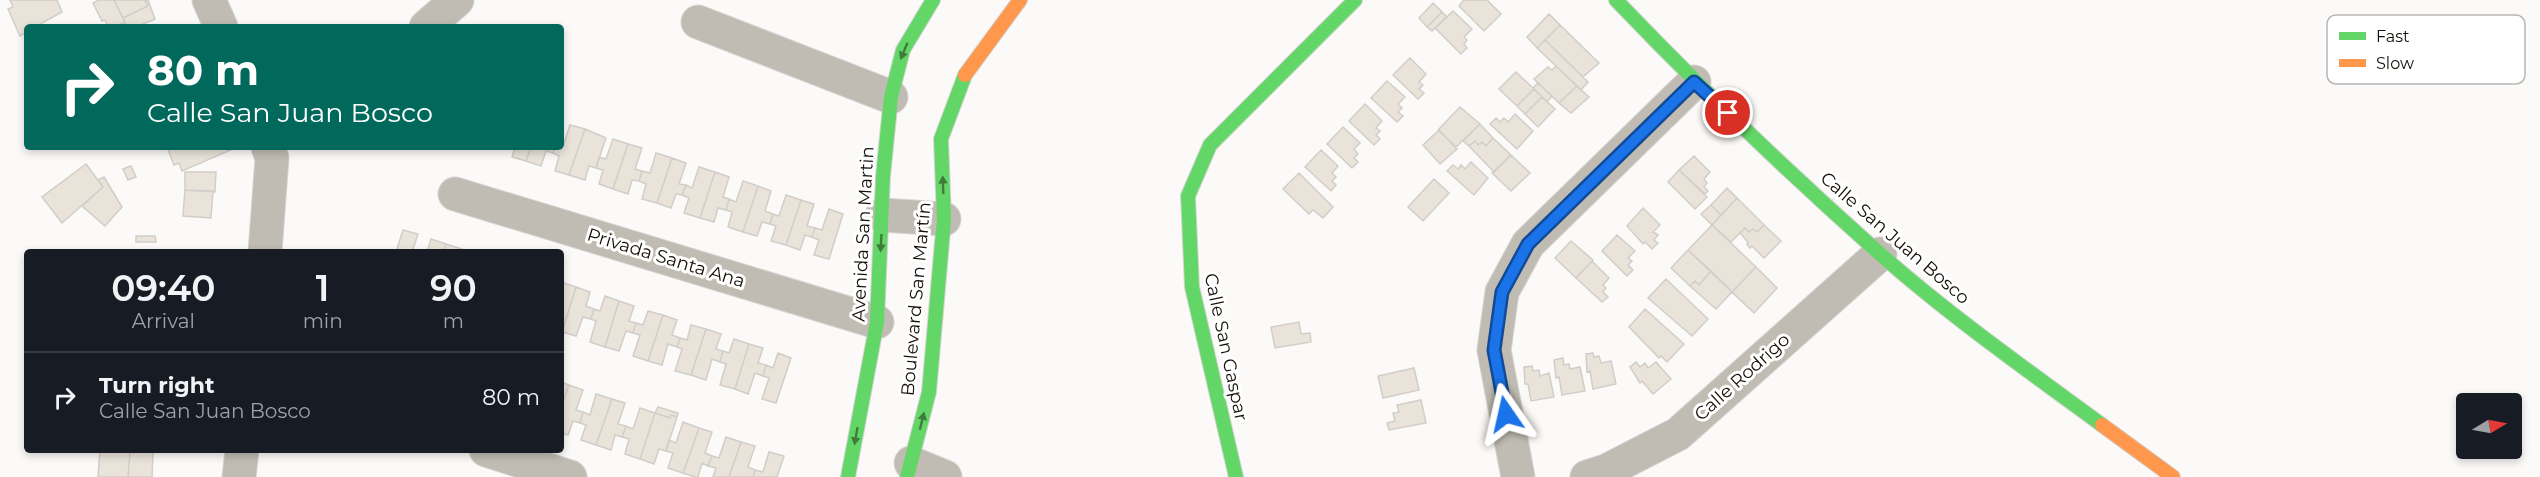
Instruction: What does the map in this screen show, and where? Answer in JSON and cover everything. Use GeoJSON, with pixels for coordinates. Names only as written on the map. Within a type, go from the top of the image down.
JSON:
{"type":"FeatureCollection","features":[{"type":"Feature","properties":{"kind":"street"},"geometry":{"type":"LineString","coordinates":[[209,0],[220,24]]}},
{"type":"Feature","properties":{"kind":"street"},"geometry":{"type":"LineString","coordinates":[[429,24],[457,0]]}},
{"type":"Feature","properties":{"kind":"street","name":"Avenida San Martin"},"geometry":{"type":"LineString","coordinates":[[848,477],[877,322],[883,176],[891,97],[903,50],[933,0]]}},
{"type":"Feature","properties":{"kind":"street","name":"Boulevard San Martín"},"geometry":{"type":"LineString","coordinates":[[909,470],[929,392],[944,219],[941,139],[967,70],[1020,0]]}},
{"type":"Feature","properties":{"kind":"street","name":"Calle San Gaspar"},"geometry":{"type":"LineString","coordinates":[[1236,477],[1192,287],[1188,196],[1210,145],[1355,0]]}},
{"type":"Feature","properties":{"kind":"street","name":"Calle San Juan Bosco"},"geometry":{"type":"LineString","coordinates":[[1616,0],[1694,82],[1880,254],[2019,364],[2173,477]]}},
{"type":"Feature","properties":{"kind":"street"},"geometry":{"type":"LineString","coordinates":[[698,22],[891,97]]}},
{"type":"Feature","properties":{"kind":"street"},"geometry":{"type":"LineString","coordinates":[[1518,477],[1494,350],[1502,292],[1528,244],[1694,82]]}},
{"type":"Feature","properties":{"kind":"street"},"geometry":{"type":"LineString","coordinates":[[265,249],[275,151]]}},
{"type":"Feature","properties":{"kind":"street","name":"Privada Santa Ana"},"geometry":{"type":"LineString","coordinates":[[455,194],[877,322]]}},
{"type":"Feature","properties":{"kind":"street"},"geometry":{"type":"LineString","coordinates":[[882,215],[944,219]]}},
{"type":"Feature","properties":{"kind":"street","name":"Calle Rodrigo"},"geometry":{"type":"LineString","coordinates":[[1587,477],[1606,471],[1678,434],[1880,254]]}},
{"type":"Feature","properties":{"kind":"street"},"geometry":{"type":"LineString","coordinates":[[239,477],[242,453]]}},
{"type":"Feature","properties":{"kind":"street"},"geometry":{"type":"LineString","coordinates":[[495,453],[570,477]]}},
{"type":"Feature","properties":{"kind":"street"},"geometry":{"type":"LineString","coordinates":[[909,470],[945,477]]}},
{"type":"Feature","properties":{"kind":"building"},"geometry":{"type":"Polygon","coordinates":[[[10,0],[57,0],[62,12],[40,24],[24,24],[24,34],[20,36],[8,9],[13,7],[10,0]]]}},
{"type":"Feature","properties":{"kind":"building"},"geometry":{"type":"Polygon","coordinates":[[[99,0],[114,0],[125,23],[107,24],[105,20],[102,21],[93,3],[99,0]]]}},
{"type":"Feature","properties":{"kind":"building"},"geometry":{"type":"Polygon","coordinates":[[[114,0],[145,0],[148,6],[123,18],[114,0]]]}},
{"type":"Feature","properties":{"kind":"building"},"geometry":{"type":"Polygon","coordinates":[[[148,0],[155,19],[143,24],[126,24],[123,18],[148,6],[145,1],[148,0]]]}},
{"type":"Feature","properties":{"kind":"building"},"geometry":{"type":"Polygon","coordinates":[[[1464,0],[1487,0],[1501,14],[1484,31],[1459,6],[1464,0]]]}},
{"type":"Feature","properties":{"kind":"building"},"geometry":{"type":"Polygon","coordinates":[[[1433,3],[1442,12],[1427,27],[1419,18],[1433,3]]]}},
{"type":"Feature","properties":{"kind":"building"},"geometry":{"type":"Polygon","coordinates":[[[1453,11],[1472,29],[1464,37],[1467,40],[1464,44],[1467,48],[1461,54],[1435,28],[1453,11]]]}},
{"type":"Feature","properties":{"kind":"building"},"geometry":{"type":"Polygon","coordinates":[[[1442,12],[1447,17],[1432,31],[1427,27],[1442,12]]]}},
{"type":"Feature","properties":{"kind":"building"},"geometry":{"type":"Polygon","coordinates":[[[1549,14],[1560,25],[1537,48],[1527,37],[1549,14]]]}},
{"type":"Feature","properties":{"kind":"building"},"geometry":{"type":"Polygon","coordinates":[[[1560,25],[1599,63],[1583,77],[1545,40],[1560,25]]]}},
{"type":"Feature","properties":{"kind":"building"},"geometry":{"type":"Polygon","coordinates":[[[1545,40],[1588,82],[1581,90],[1537,48],[1545,40]]]}},
{"type":"Feature","properties":{"kind":"building"},"geometry":{"type":"Polygon","coordinates":[[[1410,58],[1426,74],[1419,82],[1423,85],[1419,89],[1424,93],[1418,99],[1393,75],[1410,58]]]}},
{"type":"Feature","properties":{"kind":"building"},"geometry":{"type":"Polygon","coordinates":[[[1556,66],[1577,86],[1559,103],[1534,79],[1548,67],[1552,70],[1556,66]]]}},
{"type":"Feature","properties":{"kind":"building"},"geometry":{"type":"Polygon","coordinates":[[[1516,72],[1534,89],[1517,106],[1499,89],[1516,72]]]}},
{"type":"Feature","properties":{"kind":"building"},"geometry":{"type":"Polygon","coordinates":[[[1387,81],[1405,97],[1398,104],[1402,108],[1398,112],[1403,116],[1397,122],[1371,98],[1387,81]]]}},
{"type":"Feature","properties":{"kind":"building"},"geometry":{"type":"Polygon","coordinates":[[[1538,83],[1552,96],[1547,102],[1533,88],[1538,83]]]}},
{"type":"Feature","properties":{"kind":"building"},"geometry":{"type":"Polygon","coordinates":[[[1577,86],[1589,97],[1571,113],[1559,103],[1577,86]]]}},
{"type":"Feature","properties":{"kind":"building"},"geometry":{"type":"Polygon","coordinates":[[[1534,89],[1542,97],[1525,114],[1517,106],[1534,89]]]}},
{"type":"Feature","properties":{"kind":"building"},"geometry":{"type":"Polygon","coordinates":[[[1542,97],[1555,109],[1538,127],[1525,114],[1542,97]]]}},
{"type":"Feature","properties":{"kind":"building"},"geometry":{"type":"Polygon","coordinates":[[[1365,104],[1382,121],[1376,128],[1380,131],[1376,135],[1380,139],[1374,145],[1349,121],[1365,104]]]}},
{"type":"Feature","properties":{"kind":"building"},"geometry":{"type":"Polygon","coordinates":[[[1460,107],[1480,124],[1456,147],[1438,130],[1460,107]]]}},
{"type":"Feature","properties":{"kind":"building"},"geometry":{"type":"Polygon","coordinates":[[[1515,114],[1533,131],[1517,149],[1490,124],[1496,118],[1500,122],[1504,118],[1508,122],[1515,114]]]}},
{"type":"Feature","properties":{"kind":"building"},"geometry":{"type":"Polygon","coordinates":[[[1480,124],[1493,138],[1486,146],[1482,142],[1478,145],[1475,141],[1469,146],[1463,141],[1480,124]]]}},
{"type":"Feature","properties":{"kind":"building"},"geometry":{"type":"Polygon","coordinates":[[[570,125],[585,129],[569,175],[555,171],[559,156],[553,153],[554,150],[564,150],[570,125]]]}},
{"type":"Feature","properties":{"kind":"building"},"geometry":{"type":"Polygon","coordinates":[[[1343,127],[1360,143],[1354,149],[1358,154],[1354,158],[1358,162],[1352,168],[1327,144],[1343,127]]]}},
{"type":"Feature","properties":{"kind":"building"},"geometry":{"type":"Polygon","coordinates":[[[585,129],[606,138],[596,168],[589,166],[585,180],[569,175],[585,129]]]}},
{"type":"Feature","properties":{"kind":"building"},"geometry":{"type":"Polygon","coordinates":[[[1439,130],[1457,149],[1440,164],[1423,145],[1439,130]]]}},
{"type":"Feature","properties":{"kind":"building"},"geometry":{"type":"Polygon","coordinates":[[[1493,138],[1511,155],[1494,172],[1469,146],[1475,141],[1478,145],[1482,142],[1486,146],[1493,138]]]}},
{"type":"Feature","properties":{"kind":"building"},"geometry":{"type":"Polygon","coordinates":[[[613,139],[628,144],[613,189],[599,184],[603,170],[596,168],[599,157],[606,159],[613,139]]]}},
{"type":"Feature","properties":{"kind":"building"},"geometry":{"type":"Polygon","coordinates":[[[628,144],[642,148],[635,169],[642,171],[639,181],[632,180],[628,194],[613,189],[628,144]]]}},
{"type":"Feature","properties":{"kind":"building"},"geometry":{"type":"Polygon","coordinates":[[[168,150],[231,150],[182,171],[179,163],[174,165],[168,150]]]}},
{"type":"Feature","properties":{"kind":"building"},"geometry":{"type":"Polygon","coordinates":[[[514,150],[530,150],[526,161],[512,157],[514,150]]]}},
{"type":"Feature","properties":{"kind":"building"},"geometry":{"type":"Polygon","coordinates":[[[530,150],[554,150],[553,153],[546,151],[541,166],[526,161],[530,150]]]}},
{"type":"Feature","properties":{"kind":"building"},"geometry":{"type":"Polygon","coordinates":[[[1321,150],[1338,166],[1332,173],[1336,177],[1332,181],[1336,185],[1331,191],[1305,167],[1321,150]]]}},
{"type":"Feature","properties":{"kind":"building"},"geometry":{"type":"Polygon","coordinates":[[[656,153],[672,158],[657,203],[642,199],[646,184],[639,181],[642,171],[650,173],[656,153]]]}},
{"type":"Feature","properties":{"kind":"building"},"geometry":{"type":"Polygon","coordinates":[[[1511,155],[1530,173],[1511,191],[1492,173],[1511,155]]]}},
{"type":"Feature","properties":{"kind":"building"},"geometry":{"type":"Polygon","coordinates":[[[1694,156],[1710,172],[1704,179],[1707,183],[1704,187],[1708,191],[1705,194],[1679,170],[1694,156]]]}},
{"type":"Feature","properties":{"kind":"building"},"geometry":{"type":"Polygon","coordinates":[[[672,158],[686,163],[679,184],[686,185],[682,195],[676,194],[671,208],[657,203],[672,158]]]}},
{"type":"Feature","properties":{"kind":"building"},"geometry":{"type":"Polygon","coordinates":[[[1471,162],[1488,178],[1474,195],[1447,171],[1453,165],[1458,169],[1461,165],[1465,169],[1471,162]]]}},
{"type":"Feature","properties":{"kind":"building"},"geometry":{"type":"Polygon","coordinates":[[[86,164],[103,187],[62,223],[42,197],[86,164]]]}},
{"type":"Feature","properties":{"kind":"building"},"geometry":{"type":"Polygon","coordinates":[[[131,166],[136,177],[128,180],[123,169],[131,166]]]}},
{"type":"Feature","properties":{"kind":"building"},"geometry":{"type":"Polygon","coordinates":[[[699,167],[715,172],[700,218],[684,213],[689,198],[682,195],[686,185],[692,188],[699,167]]]}},
{"type":"Feature","properties":{"kind":"building"},"geometry":{"type":"Polygon","coordinates":[[[1679,170],[1707,197],[1695,209],[1668,182],[1679,170]]]}},
{"type":"Feature","properties":{"kind":"building"},"geometry":{"type":"Polygon","coordinates":[[[185,172],[216,172],[215,192],[185,190],[185,172]]]}},
{"type":"Feature","properties":{"kind":"building"},"geometry":{"type":"Polygon","coordinates":[[[715,172],[729,177],[723,197],[729,199],[726,210],[718,208],[714,222],[700,218],[715,172]]]}},
{"type":"Feature","properties":{"kind":"building"},"geometry":{"type":"Polygon","coordinates":[[[1299,173],[1333,207],[1323,218],[1313,210],[1309,214],[1283,189],[1299,173]]]}},
{"type":"Feature","properties":{"kind":"building"},"geometry":{"type":"Polygon","coordinates":[[[104,177],[122,207],[105,226],[82,206],[103,187],[98,180],[104,177]]]}},
{"type":"Feature","properties":{"kind":"building"},"geometry":{"type":"Polygon","coordinates":[[[1434,179],[1449,193],[1423,221],[1408,207],[1434,179]]]}},
{"type":"Feature","properties":{"kind":"building"},"geometry":{"type":"Polygon","coordinates":[[[743,181],[758,186],[743,232],[728,227],[732,212],[726,210],[729,199],[736,202],[743,181]]]}},
{"type":"Feature","properties":{"kind":"building"},"geometry":{"type":"Polygon","coordinates":[[[758,186],[771,191],[765,211],[773,214],[770,224],[762,222],[757,236],[743,232],[758,186]]]}},
{"type":"Feature","properties":{"kind":"building"},"geometry":{"type":"Polygon","coordinates":[[[1727,188],[1737,198],[1721,215],[1711,205],[1727,188]]]}},
{"type":"Feature","properties":{"kind":"building"},"geometry":{"type":"Polygon","coordinates":[[[185,190],[213,191],[211,218],[183,216],[185,190]]]}},
{"type":"Feature","properties":{"kind":"building"},"geometry":{"type":"Polygon","coordinates":[[[786,195],[801,200],[786,245],[771,241],[776,226],[770,224],[773,214],[779,216],[786,195]]]}},
{"type":"Feature","properties":{"kind":"building"},"geometry":{"type":"Polygon","coordinates":[[[1737,198],[1764,225],[1757,232],[1753,229],[1749,232],[1745,228],[1731,242],[1712,225],[1737,198]]]}},
{"type":"Feature","properties":{"kind":"building"},"geometry":{"type":"Polygon","coordinates":[[[801,200],[814,204],[807,226],[815,228],[812,237],[805,235],[800,250],[786,245],[801,200]]]}},
{"type":"Feature","properties":{"kind":"building"},"geometry":{"type":"Polygon","coordinates":[[[1711,205],[1721,215],[1712,225],[1701,214],[1711,205]]]}},
{"type":"Feature","properties":{"kind":"building"},"geometry":{"type":"Polygon","coordinates":[[[1643,208],[1660,225],[1653,232],[1658,235],[1654,240],[1658,243],[1652,249],[1645,242],[1643,244],[1627,226],[1643,208]]]}},
{"type":"Feature","properties":{"kind":"building"},"geometry":{"type":"Polygon","coordinates":[[[829,209],[843,214],[829,259],[814,255],[819,240],[812,237],[815,228],[822,230],[829,209]]]}},
{"type":"Feature","properties":{"kind":"building"},"geometry":{"type":"Polygon","coordinates":[[[1712,225],[1756,267],[1732,292],[1688,250],[1712,225]]]}},
{"type":"Feature","properties":{"kind":"building"},"geometry":{"type":"Polygon","coordinates":[[[1764,225],[1781,241],[1764,258],[1752,246],[1750,248],[1740,233],[1745,228],[1749,232],[1753,229],[1757,232],[1764,225]]]}},
{"type":"Feature","properties":{"kind":"building"},"geometry":{"type":"Polygon","coordinates":[[[403,230],[418,234],[413,249],[397,249],[403,230]]]}},
{"type":"Feature","properties":{"kind":"building"},"geometry":{"type":"Polygon","coordinates":[[[1617,235],[1635,251],[1628,258],[1632,261],[1628,265],[1633,270],[1627,276],[1602,251],[1617,235]]]}},
{"type":"Feature","properties":{"kind":"building"},"geometry":{"type":"Polygon","coordinates":[[[136,236],[155,236],[156,242],[136,242],[136,236]]]}},
{"type":"Feature","properties":{"kind":"building"},"geometry":{"type":"Polygon","coordinates":[[[431,239],[446,244],[445,249],[428,249],[431,239]]]}},
{"type":"Feature","properties":{"kind":"building"},"geometry":{"type":"Polygon","coordinates":[[[1571,241],[1593,260],[1576,278],[1555,258],[1571,241]]]}},
{"type":"Feature","properties":{"kind":"building"},"geometry":{"type":"Polygon","coordinates":[[[446,244],[462,249],[445,249],[446,244]]]}},
{"type":"Feature","properties":{"kind":"building"},"geometry":{"type":"Polygon","coordinates":[[[1688,250],[1711,271],[1699,285],[1695,281],[1690,286],[1671,268],[1688,250]]]}},
{"type":"Feature","properties":{"kind":"building"},"geometry":{"type":"Polygon","coordinates":[[[1592,261],[1609,278],[1603,285],[1606,288],[1603,292],[1608,297],[1602,302],[1576,278],[1592,261]]]}},
{"type":"Feature","properties":{"kind":"building"},"geometry":{"type":"Polygon","coordinates":[[[1756,267],[1777,288],[1754,313],[1732,292],[1756,267]]]}},
{"type":"Feature","properties":{"kind":"building"},"geometry":{"type":"Polygon","coordinates":[[[1711,271],[1732,292],[1716,309],[1690,286],[1695,281],[1699,285],[1711,271]]]}},
{"type":"Feature","properties":{"kind":"building"},"geometry":{"type":"Polygon","coordinates":[[[1666,279],[1708,319],[1692,336],[1648,298],[1666,279]]]}},
{"type":"Feature","properties":{"kind":"building"},"geometry":{"type":"Polygon","coordinates":[[[564,283],[576,287],[564,326],[564,283]]]}},
{"type":"Feature","properties":{"kind":"building"},"geometry":{"type":"Polygon","coordinates":[[[576,287],[590,292],[586,306],[594,309],[591,319],[583,317],[576,336],[564,333],[576,287]]]}},
{"type":"Feature","properties":{"kind":"building"},"geometry":{"type":"Polygon","coordinates":[[[605,296],[619,301],[605,347],[590,342],[596,321],[591,319],[594,309],[600,311],[605,296]]]}},
{"type":"Feature","properties":{"kind":"building"},"geometry":{"type":"Polygon","coordinates":[[[619,301],[634,306],[629,321],[636,323],[633,333],[626,331],[619,351],[605,347],[619,301]]]}},
{"type":"Feature","properties":{"kind":"building"},"geometry":{"type":"Polygon","coordinates":[[[1645,309],[1684,344],[1667,362],[1661,356],[1659,358],[1629,327],[1645,309]]]}},
{"type":"Feature","properties":{"kind":"building"},"geometry":{"type":"Polygon","coordinates":[[[648,311],[663,315],[648,361],[633,356],[640,335],[633,333],[636,323],[643,325],[648,311]]]}},
{"type":"Feature","properties":{"kind":"building"},"geometry":{"type":"Polygon","coordinates":[[[663,315],[677,320],[672,335],[680,338],[677,347],[668,344],[662,365],[648,361],[663,315]]]}},
{"type":"Feature","properties":{"kind":"building"},"geometry":{"type":"Polygon","coordinates":[[[1299,322],[1301,334],[1310,333],[1311,342],[1275,348],[1271,327],[1299,322]]]}},
{"type":"Feature","properties":{"kind":"building"},"geometry":{"type":"Polygon","coordinates":[[[691,325],[706,329],[691,375],[675,371],[682,349],[677,347],[680,338],[687,340],[691,325]]]}},
{"type":"Feature","properties":{"kind":"building"},"geometry":{"type":"Polygon","coordinates":[[[706,329],[721,334],[716,349],[723,351],[720,362],[712,359],[706,380],[691,375],[706,329]]]}},
{"type":"Feature","properties":{"kind":"building"},"geometry":{"type":"Polygon","coordinates":[[[734,339],[749,344],[735,389],[720,385],[726,364],[720,362],[723,351],[729,353],[734,339]]]}},
{"type":"Feature","properties":{"kind":"building"},"geometry":{"type":"Polygon","coordinates":[[[749,344],[763,348],[758,363],[766,365],[763,376],[755,373],[748,394],[735,389],[749,344]]]}},
{"type":"Feature","properties":{"kind":"building"},"geometry":{"type":"Polygon","coordinates":[[[778,353],[791,358],[776,403],[762,399],[769,378],[763,376],[766,365],[773,368],[778,353]]]}},
{"type":"Feature","properties":{"kind":"building"},"geometry":{"type":"Polygon","coordinates":[[[1593,353],[1594,357],[1599,356],[1601,363],[1611,361],[1616,384],[1593,389],[1590,371],[1587,372],[1586,354],[1593,353]]]}},
{"type":"Feature","properties":{"kind":"building"},"geometry":{"type":"Polygon","coordinates":[[[1563,358],[1564,365],[1569,364],[1570,369],[1580,367],[1585,391],[1562,395],[1559,377],[1556,378],[1554,360],[1563,358]]]}},
{"type":"Feature","properties":{"kind":"building"},"geometry":{"type":"Polygon","coordinates":[[[1636,362],[1640,367],[1645,363],[1648,368],[1656,362],[1671,379],[1653,394],[1642,381],[1640,383],[1630,367],[1636,362]]]}},
{"type":"Feature","properties":{"kind":"building"},"geometry":{"type":"Polygon","coordinates":[[[1532,366],[1533,371],[1539,370],[1540,376],[1549,373],[1554,397],[1531,401],[1528,384],[1525,384],[1524,367],[1532,366]]]}},
{"type":"Feature","properties":{"kind":"building"},"geometry":{"type":"Polygon","coordinates":[[[1414,368],[1419,390],[1383,398],[1378,376],[1414,368]]]}},
{"type":"Feature","properties":{"kind":"building"},"geometry":{"type":"Polygon","coordinates":[[[564,383],[569,385],[564,399],[564,383]]]}},
{"type":"Feature","properties":{"kind":"building"},"geometry":{"type":"Polygon","coordinates":[[[569,385],[583,390],[576,410],[583,412],[580,423],[573,421],[568,435],[564,434],[564,399],[569,385]]]}},
{"type":"Feature","properties":{"kind":"building"},"geometry":{"type":"Polygon","coordinates":[[[596,394],[612,399],[596,445],[581,440],[586,425],[580,423],[583,412],[590,415],[596,394]]]}},
{"type":"Feature","properties":{"kind":"building"},"geometry":{"type":"Polygon","coordinates":[[[612,399],[625,403],[618,424],[626,426],[622,437],[615,435],[611,450],[596,445],[612,399]]]}},
{"type":"Feature","properties":{"kind":"building"},"geometry":{"type":"Polygon","coordinates":[[[1421,400],[1426,423],[1389,430],[1387,423],[1395,421],[1393,413],[1399,412],[1397,405],[1421,400]]]}},
{"type":"Feature","properties":{"kind":"building"},"geometry":{"type":"Polygon","coordinates":[[[658,407],[678,413],[677,417],[671,415],[670,418],[655,413],[658,407]]]}},
{"type":"Feature","properties":{"kind":"building"},"geometry":{"type":"Polygon","coordinates":[[[640,408],[655,413],[640,459],[625,454],[629,439],[622,437],[626,426],[633,429],[640,408]]]}},
{"type":"Feature","properties":{"kind":"building"},"geometry":{"type":"Polygon","coordinates":[[[655,413],[670,418],[671,415],[677,417],[666,451],[659,449],[654,464],[640,459],[655,413]]]}},
{"type":"Feature","properties":{"kind":"building"},"geometry":{"type":"Polygon","coordinates":[[[683,422],[699,428],[683,473],[668,468],[673,453],[666,451],[669,440],[676,443],[683,422]]]}},
{"type":"Feature","properties":{"kind":"building"},"geometry":{"type":"Polygon","coordinates":[[[699,428],[712,432],[705,453],[712,456],[708,466],[702,463],[698,477],[695,477],[683,473],[699,428]]]}},
{"type":"Feature","properties":{"kind":"building"},"geometry":{"type":"Polygon","coordinates":[[[726,437],[741,442],[729,477],[713,477],[716,468],[708,466],[712,456],[719,458],[726,437]]]}},
{"type":"Feature","properties":{"kind":"building"},"geometry":{"type":"Polygon","coordinates":[[[741,442],[755,446],[748,467],[755,470],[753,477],[729,477],[741,442]]]}},
{"type":"Feature","properties":{"kind":"building"},"geometry":{"type":"Polygon","coordinates":[[[769,452],[784,456],[777,477],[753,477],[755,470],[763,472],[769,452]]]}},
{"type":"Feature","properties":{"kind":"building"},"geometry":{"type":"Polygon","coordinates":[[[100,453],[130,453],[128,477],[98,477],[100,453]]]}},
{"type":"Feature","properties":{"kind":"building"},"geometry":{"type":"Polygon","coordinates":[[[130,453],[153,453],[152,477],[128,477],[130,453]]]}},
{"type":"Feature","properties":{"kind":"traffic: fast"},"geometry":{"type":"LineString","coordinates":[[848,477],[877,322],[883,176],[891,97],[903,50],[933,0]]}},
{"type":"Feature","properties":{"kind":"traffic: fast"},"geometry":{"type":"LineString","coordinates":[[1236,477],[1192,287],[1188,196],[1210,145],[1355,0]]}},
{"type":"Feature","properties":{"kind":"traffic: fast"},"geometry":{"type":"LineString","coordinates":[[1616,0],[1745,129],[1879,253],[1961,320],[2102,425]]}},
{"type":"Feature","properties":{"kind":"traffic: fast"},"geometry":{"type":"LineString","coordinates":[[907,477],[929,392],[944,219],[941,139],[965,75]]}},
{"type":"Feature","properties":{"kind":"traffic: slow"},"geometry":{"type":"LineString","coordinates":[[965,75],[1020,0]]}},
{"type":"Feature","properties":{"kind":"traffic: slow"},"geometry":{"type":"LineString","coordinates":[[2102,425],[2173,477]]}},
{"type":"Feature","properties":{"kind":"route"},"geometry":{"type":"LineString","coordinates":[[1506,414],[1494,350],[1502,292],[1528,244],[1694,82],[1728,113]]}}]}
